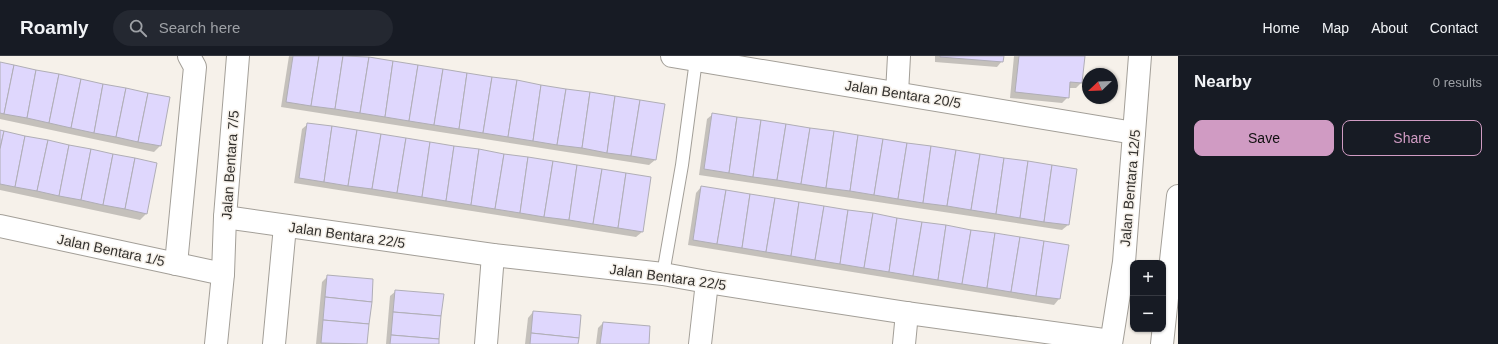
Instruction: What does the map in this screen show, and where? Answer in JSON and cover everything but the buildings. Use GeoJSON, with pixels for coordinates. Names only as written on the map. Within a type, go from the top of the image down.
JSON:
{"type":"FeatureCollection","features":[{"type":"Feature","properties":{"kind":"street","name":"Jalan Bentara 7/5"},"geometry":{"type":"LineString","coordinates":[[216,344],[238,56]]}},
{"type":"Feature","properties":{"kind":"street","name":"Jalan Bentara 20/5"},"geometry":{"type":"LineString","coordinates":[[672,56],[1134,133]]}},
{"type":"Feature","properties":{"kind":"street"},"geometry":{"type":"LineString","coordinates":[[896,93],[899,56]]}},
{"type":"Feature","properties":{"kind":"street","name":"Jalan Bentara 12/5"},"geometry":{"type":"LineString","coordinates":[[1111,343],[1124,262],[1140,56]]}},
{"type":"Feature","properties":{"kind":"street"},"geometry":{"type":"LineString","coordinates":[[176,264],[192,62]]}},
{"type":"Feature","properties":{"kind":"street"},"geometry":{"type":"LineString","coordinates":[[1162,344],[1178,196]]}},
{"type":"Feature","properties":{"kind":"street","name":"Jalan Bentara 22/5"},"geometry":{"type":"LineString","coordinates":[[225,217],[492,255],[663,274],[907,313],[1111,343]]}},
{"type":"Feature","properties":{"kind":"street","name":"Jalan Bentara 1/5"},"geometry":{"type":"LineString","coordinates":[[0,226],[222,274]]}},
{"type":"Feature","properties":{"kind":"street"},"geometry":{"type":"LineString","coordinates":[[274,344],[285,226]]}},
{"type":"Feature","properties":{"kind":"street"},"geometry":{"type":"LineString","coordinates":[[486,344],[492,255]]}},
{"type":"Feature","properties":{"kind":"street"},"geometry":{"type":"LineString","coordinates":[[700,344],[707,282]]}},
{"type":"Feature","properties":{"kind":"street"},"geometry":{"type":"LineString","coordinates":[[904,344],[907,313]]}},
{"type":"Feature","properties":{"kind":"lane"},"geometry":{"type":"LineString","coordinates":[[663,274],[682,165],[696,60]]}}]}
